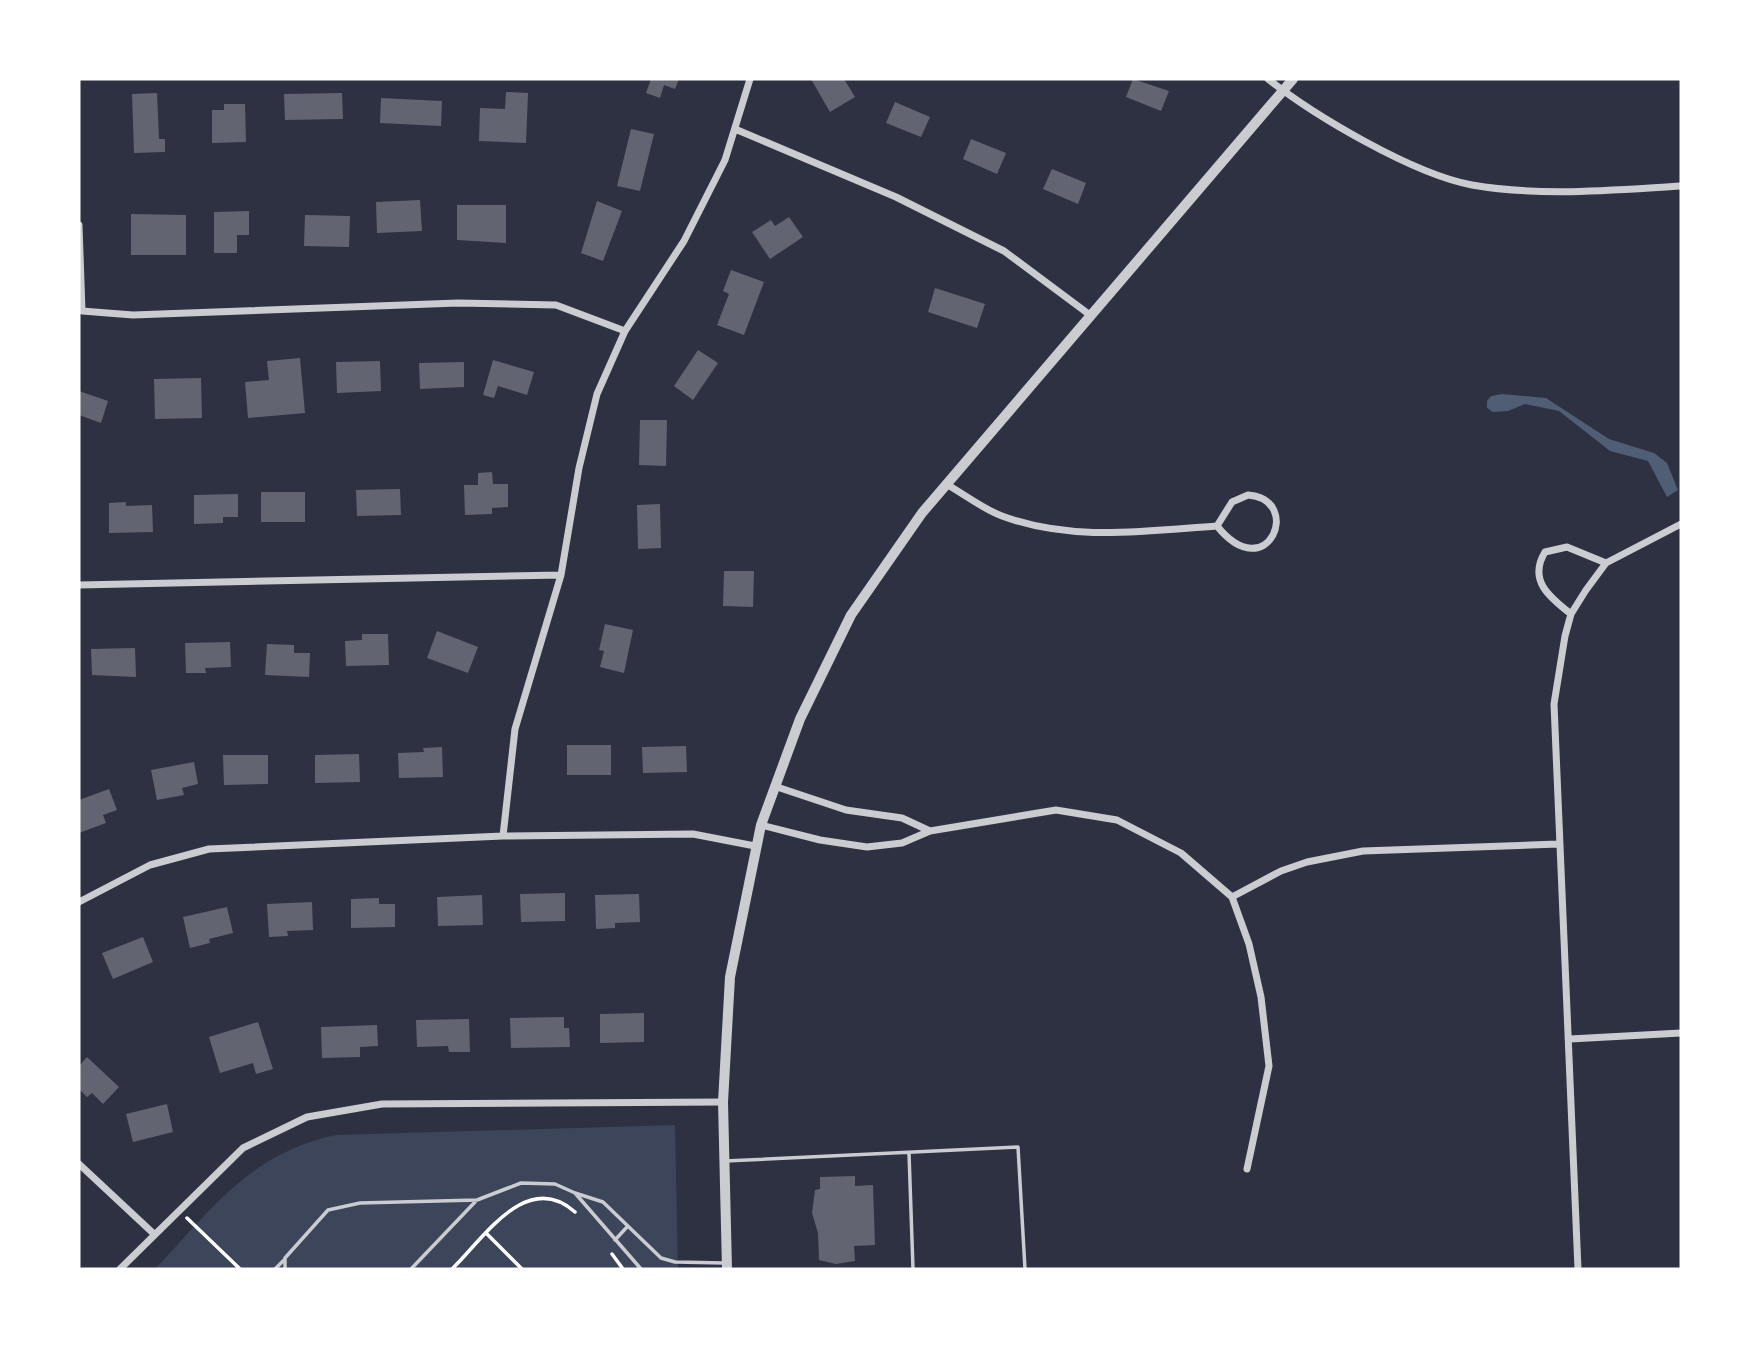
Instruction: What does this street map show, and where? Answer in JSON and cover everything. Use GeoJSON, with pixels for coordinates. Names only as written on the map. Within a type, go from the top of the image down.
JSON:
{"type":"FeatureCollection","features":[{"type":"Feature","properties":{"kind":"street"},"geometry":{"type":"LineString","coordinates":[[503,836],[515,729],[561,575],[579,468],[597,394],[625,331],[684,241],[725,160],[750,79]]}},
{"type":"Feature","properties":{"kind":"street"},"geometry":{"type":"LineString","coordinates":[[1268,79],[1283,91],[1384,151],[1426,170],[1471,185],[1560,193],[1681,186]]}},
{"type":"Feature","properties":{"kind":"street"},"geometry":{"type":"LineString","coordinates":[[727,1266],[723,1102],[730,977],[755,846],[773,786],[800,719],[851,615],[922,513],[1293,79]]}},
{"type":"Feature","properties":{"kind":"street"},"geometry":{"type":"LineString","coordinates":[[734,129],[896,197],[1004,251],[1090,315]]}},
{"type":"Feature","properties":{"kind":"street"},"geometry":{"type":"LineString","coordinates":[[79,225],[82,311],[133,315],[458,303],[556,305],[625,331]]}},
{"type":"Feature","properties":{"kind":"street"},"geometry":{"type":"LineString","coordinates":[[946,484],[1000,515],[1048,530],[1107,534],[1217,526]]}},
{"type":"Feature","properties":{"kind":"street"},"geometry":{"type":"LineString","coordinates":[[1248,495],[1265,499],[1271,505],[1277,521],[1276,530],[1266,545],[1248,549],[1232,542],[1217,526],[1232,502],[1248,495]]}},
{"type":"Feature","properties":{"kind":"street"},"geometry":{"type":"LineString","coordinates":[[1578,1269],[1554,704],[1571,614],[1606,563],[1681,524]]}},
{"type":"Feature","properties":{"kind":"street"},"geometry":{"type":"LineString","coordinates":[[1571,614],[1539,583],[1537,565],[1545,552],[1567,547],[1578,549],[1606,563]]}},
{"type":"Feature","properties":{"kind":"street"},"geometry":{"type":"LineString","coordinates":[[79,585],[561,575]]}},
{"type":"Feature","properties":{"kind":"street"},"geometry":{"type":"LineString","coordinates":[[773,786],[846,810],[902,818],[930,831]]}},
{"type":"Feature","properties":{"kind":"street"},"geometry":{"type":"LineString","coordinates":[[761,825],[820,840],[867,847],[902,843],[930,831],[1056,810],[1117,820],[1181,853],[1232,897],[1255,970],[1269,1066],[1247,1169]]}},
{"type":"Feature","properties":{"kind":"street"},"geometry":{"type":"LineString","coordinates":[[79,902],[150,865],[209,849],[503,836],[693,834],[755,846]]}},
{"type":"Feature","properties":{"kind":"street"},"geometry":{"type":"LineString","coordinates":[[1232,897],[1281,871],[1307,862],[1363,851],[1558,844]]}},
{"type":"Feature","properties":{"kind":"street"},"geometry":{"type":"LineString","coordinates":[[1570,1040],[1681,1033]]}},
{"type":"Feature","properties":{"kind":"street"},"geometry":{"type":"LineString","coordinates":[[120,1269],[178,1209],[243,1149],[307,1117],[382,1104],[723,1102]]}},
{"type":"Feature","properties":{"kind":"street"},"geometry":{"type":"LineString","coordinates":[[79,1164],[154,1234]]}},
{"type":"Feature","properties":{"kind":"lane"},"geometry":{"type":"LineString","coordinates":[[723,1161],[1018,1147],[1025,1269]]}},
{"type":"Feature","properties":{"kind":"lane"},"geometry":{"type":"LineString","coordinates":[[909,1153],[913,1269]]}},
{"type":"Feature","properties":{"kind":"lane"},"geometry":{"type":"LineString","coordinates":[[275,1269],[328,1210],[360,1203],[477,1200],[521,1183],[555,1184],[603,1202],[661,1258],[675,1262],[727,1266]]}},
{"type":"Feature","properties":{"kind":"lane"},"geometry":{"type":"LineString","coordinates":[[575,1192],[641,1269]]}},
{"type":"Feature","properties":{"kind":"lane"},"geometry":{"type":"LineString","coordinates":[[411,1269],[477,1200]]}},
{"type":"Feature","properties":{"kind":"lane"},"geometry":{"type":"LineString","coordinates":[[615,1240],[627,1227]]}},
{"type":"Feature","properties":{"kind":"lane"},"geometry":{"type":"LineString","coordinates":[[285,1258],[285,1269]]}},
{"type":"Feature","properties":{"kind":"path"},"geometry":{"type":"LineString","coordinates":[[452,1269],[526,1199],[536,1197],[558,1202],[584,1219]]}},
{"type":"Feature","properties":{"kind":"path"},"geometry":{"type":"LineString","coordinates":[[178,1209],[240,1269]]}},
{"type":"Feature","properties":{"kind":"path"},"geometry":{"type":"LineString","coordinates":[[487,1234],[522,1269]]}},
{"type":"Feature","properties":{"kind":"path"},"geometry":{"type":"LineString","coordinates":[[606,1246],[623,1269]]}},
{"type":"Feature","properties":{"kind":"shaded area"},"geometry":{"type":"Polygon","coordinates":[[[1502,394],[1546,398],[1609,439],[1654,453],[1667,463],[1678,490],[1667,497],[1648,461],[1610,451],[1559,411],[1525,404],[1508,411],[1493,412],[1487,408],[1487,401],[1491,396],[1502,394]]]}},
{"type":"Feature","properties":{"kind":"shaded area"},"geometry":{"type":"Polygon","coordinates":[[[675,1125],[678,1269],[155,1269],[235,1186],[279,1155],[306,1143],[336,1135],[675,1125]]]}},
{"type":"Feature","properties":{"kind":"building"},"geometry":{"type":"Polygon","coordinates":[[[651,79],[679,79],[675,89],[664,85],[660,98],[646,93],[651,79]]]}},
{"type":"Feature","properties":{"kind":"building"},"geometry":{"type":"Polygon","coordinates":[[[811,79],[844,79],[855,97],[830,112],[811,79]]]}},
{"type":"Feature","properties":{"kind":"building"},"geometry":{"type":"Polygon","coordinates":[[[1133,79],[1169,91],[1161,111],[1126,97],[1133,79]]]}},
{"type":"Feature","properties":{"kind":"building"},"geometry":{"type":"Polygon","coordinates":[[[506,92],[528,93],[526,143],[479,141],[480,108],[505,109],[506,92]]]}},
{"type":"Feature","properties":{"kind":"building"},"geometry":{"type":"Polygon","coordinates":[[[157,93],[159,139],[165,139],[165,152],[134,153],[132,94],[157,93]]]}},
{"type":"Feature","properties":{"kind":"building"},"geometry":{"type":"Polygon","coordinates":[[[342,93],[343,119],[285,120],[284,94],[342,93]]]}},
{"type":"Feature","properties":{"kind":"building"},"geometry":{"type":"Polygon","coordinates":[[[381,98],[442,101],[441,126],[380,123],[381,98]]]}},
{"type":"Feature","properties":{"kind":"building"},"geometry":{"type":"Polygon","coordinates":[[[895,102],[930,117],[921,137],[886,123],[895,102]]]}},
{"type":"Feature","properties":{"kind":"building"},"geometry":{"type":"Polygon","coordinates":[[[224,104],[245,104],[246,142],[212,143],[212,110],[224,110],[224,104]]]}},
{"type":"Feature","properties":{"kind":"building"},"geometry":{"type":"Polygon","coordinates":[[[631,129],[654,134],[640,191],[617,186],[631,129]]]}},
{"type":"Feature","properties":{"kind":"building"},"geometry":{"type":"Polygon","coordinates":[[[971,139],[1006,153],[997,174],[963,159],[971,139]]]}},
{"type":"Feature","properties":{"kind":"building"},"geometry":{"type":"Polygon","coordinates":[[[1052,169],[1086,183],[1078,204],[1043,189],[1052,169]]]}},
{"type":"Feature","properties":{"kind":"building"},"geometry":{"type":"Polygon","coordinates":[[[420,200],[422,231],[377,233],[376,202],[420,200]]]}},
{"type":"Feature","properties":{"kind":"building"},"geometry":{"type":"Polygon","coordinates":[[[597,201],[622,211],[603,261],[581,253],[597,201]]]}},
{"type":"Feature","properties":{"kind":"building"},"geometry":{"type":"Polygon","coordinates":[[[457,205],[506,205],[506,243],[457,240],[457,205]]]}},
{"type":"Feature","properties":{"kind":"building"},"geometry":{"type":"Polygon","coordinates":[[[249,211],[249,235],[237,235],[237,253],[214,253],[214,212],[249,211]]]}},
{"type":"Feature","properties":{"kind":"building"},"geometry":{"type":"Polygon","coordinates":[[[131,214],[186,215],[186,255],[131,255],[131,214]]]}},
{"type":"Feature","properties":{"kind":"building"},"geometry":{"type":"Polygon","coordinates":[[[305,215],[350,216],[349,247],[304,246],[305,215]]]}},
{"type":"Feature","properties":{"kind":"building"},"geometry":{"type":"Polygon","coordinates":[[[789,217],[803,237],[770,259],[752,232],[771,220],[775,226],[789,217]]]}},
{"type":"Feature","properties":{"kind":"building"},"geometry":{"type":"Polygon","coordinates":[[[731,270],[764,282],[744,335],[717,325],[729,294],[723,291],[731,270]]]}},
{"type":"Feature","properties":{"kind":"building"},"geometry":{"type":"Polygon","coordinates":[[[935,288],[985,304],[977,328],[928,312],[935,288]]]}},
{"type":"Feature","properties":{"kind":"building"},"geometry":{"type":"Polygon","coordinates":[[[698,350],[718,363],[693,400],[674,386],[698,350]]]}},
{"type":"Feature","properties":{"kind":"building"},"geometry":{"type":"Polygon","coordinates":[[[300,358],[305,413],[248,418],[245,382],[269,380],[267,361],[300,358]]]}},
{"type":"Feature","properties":{"kind":"building"},"geometry":{"type":"Polygon","coordinates":[[[493,360],[534,372],[527,395],[498,386],[494,398],[483,395],[493,360]]]}},
{"type":"Feature","properties":{"kind":"building"},"geometry":{"type":"Polygon","coordinates":[[[380,361],[381,391],[337,393],[336,362],[380,361]]]}},
{"type":"Feature","properties":{"kind":"building"},"geometry":{"type":"Polygon","coordinates":[[[464,362],[464,387],[420,389],[419,363],[464,362]]]}},
{"type":"Feature","properties":{"kind":"building"},"geometry":{"type":"Polygon","coordinates":[[[201,378],[202,418],[155,419],[154,379],[201,378]]]}},
{"type":"Feature","properties":{"kind":"building"},"geometry":{"type":"Polygon","coordinates":[[[79,391],[108,401],[101,423],[79,415],[79,391]]]}},
{"type":"Feature","properties":{"kind":"building"},"geometry":{"type":"Polygon","coordinates":[[[640,420],[667,420],[666,466],[639,465],[640,420]]]}},
{"type":"Feature","properties":{"kind":"building"},"geometry":{"type":"Polygon","coordinates":[[[492,472],[493,484],[508,484],[508,507],[492,508],[492,514],[465,515],[464,485],[478,485],[478,473],[492,472]]]}},
{"type":"Feature","properties":{"kind":"building"},"geometry":{"type":"Polygon","coordinates":[[[400,489],[401,515],[357,516],[356,490],[400,489]]]}},
{"type":"Feature","properties":{"kind":"building"},"geometry":{"type":"Polygon","coordinates":[[[261,492],[305,492],[305,522],[261,522],[261,492]]]}},
{"type":"Feature","properties":{"kind":"building"},"geometry":{"type":"Polygon","coordinates":[[[238,494],[238,517],[223,517],[223,523],[194,524],[194,495],[238,494]]]}},
{"type":"Feature","properties":{"kind":"building"},"geometry":{"type":"Polygon","coordinates":[[[126,502],[126,506],[152,505],[153,532],[109,533],[109,503],[126,502]]]}},
{"type":"Feature","properties":{"kind":"building"},"geometry":{"type":"Polygon","coordinates":[[[660,504],[661,548],[638,549],[637,505],[660,504]]]}},
{"type":"Feature","properties":{"kind":"building"},"geometry":{"type":"Polygon","coordinates":[[[724,571],[754,571],[753,607],[723,606],[724,571]]]}},
{"type":"Feature","properties":{"kind":"building"},"geometry":{"type":"Polygon","coordinates":[[[605,624],[633,630],[624,673],[600,667],[604,651],[599,650],[605,624]]]}},
{"type":"Feature","properties":{"kind":"building"},"geometry":{"type":"Polygon","coordinates":[[[437,631],[478,647],[468,673],[427,658],[437,631]]]}},
{"type":"Feature","properties":{"kind":"building"},"geometry":{"type":"Polygon","coordinates":[[[362,634],[388,634],[389,665],[346,666],[345,641],[362,640],[362,634]]]}},
{"type":"Feature","properties":{"kind":"building"},"geometry":{"type":"Polygon","coordinates":[[[230,642],[231,667],[205,668],[206,673],[186,673],[185,643],[230,642]]]}},
{"type":"Feature","properties":{"kind":"building"},"geometry":{"type":"Polygon","coordinates":[[[267,644],[294,645],[294,653],[310,653],[309,677],[265,675],[267,644]]]}},
{"type":"Feature","properties":{"kind":"building"},"geometry":{"type":"Polygon","coordinates":[[[135,648],[136,677],[92,675],[91,649],[135,648]]]}},
{"type":"Feature","properties":{"kind":"building"},"geometry":{"type":"Polygon","coordinates":[[[567,745],[611,745],[611,775],[567,775],[567,745]]]}},
{"type":"Feature","properties":{"kind":"building"},"geometry":{"type":"Polygon","coordinates":[[[686,746],[687,772],[643,773],[642,747],[686,746]]]}},
{"type":"Feature","properties":{"kind":"building"},"geometry":{"type":"Polygon","coordinates":[[[442,747],[443,777],[399,778],[398,753],[424,752],[423,748],[442,747]]]}},
{"type":"Feature","properties":{"kind":"building"},"geometry":{"type":"Polygon","coordinates":[[[359,754],[360,782],[315,783],[315,755],[359,754]]]}},
{"type":"Feature","properties":{"kind":"building"},"geometry":{"type":"Polygon","coordinates":[[[223,755],[268,755],[268,784],[224,785],[223,755]]]}},
{"type":"Feature","properties":{"kind":"building"},"geometry":{"type":"Polygon","coordinates":[[[194,762],[198,784],[182,788],[184,795],[157,800],[151,770],[194,762]]]}},
{"type":"Feature","properties":{"kind":"building"},"geometry":{"type":"Polygon","coordinates":[[[109,789],[117,810],[103,815],[106,823],[79,833],[79,800],[109,789]]]}},
{"type":"Feature","properties":{"kind":"building"},"geometry":{"type":"Polygon","coordinates":[[[565,893],[565,921],[521,922],[520,894],[565,893]]]}},
{"type":"Feature","properties":{"kind":"building"},"geometry":{"type":"Polygon","coordinates":[[[639,894],[640,922],[615,923],[615,928],[596,929],[595,895],[639,894]]]}},
{"type":"Feature","properties":{"kind":"building"},"geometry":{"type":"Polygon","coordinates":[[[482,895],[483,925],[438,926],[437,897],[482,895]]]}},
{"type":"Feature","properties":{"kind":"building"},"geometry":{"type":"Polygon","coordinates":[[[379,898],[379,904],[395,904],[395,927],[351,928],[351,899],[379,898]]]}},
{"type":"Feature","properties":{"kind":"building"},"geometry":{"type":"Polygon","coordinates":[[[312,902],[313,930],[287,931],[288,936],[269,937],[267,904],[312,902]]]}},
{"type":"Feature","properties":{"kind":"building"},"geometry":{"type":"Polygon","coordinates":[[[227,907],[233,933],[209,939],[210,943],[190,948],[183,917],[227,907]]]}},
{"type":"Feature","properties":{"kind":"building"},"geometry":{"type":"Polygon","coordinates":[[[143,937],[153,962],[113,979],[102,953],[143,937]]]}},
{"type":"Feature","properties":{"kind":"building"},"geometry":{"type":"Polygon","coordinates":[[[644,1013],[644,1042],[600,1043],[600,1014],[644,1013]]]}},
{"type":"Feature","properties":{"kind":"building"},"geometry":{"type":"Polygon","coordinates":[[[564,1017],[564,1028],[569,1028],[570,1047],[511,1048],[510,1018],[564,1017]]]}},
{"type":"Feature","properties":{"kind":"building"},"geometry":{"type":"Polygon","coordinates":[[[469,1019],[470,1052],[449,1052],[448,1046],[417,1047],[416,1020],[469,1019]]]}},
{"type":"Feature","properties":{"kind":"building"},"geometry":{"type":"Polygon","coordinates":[[[258,1022],[273,1069],[256,1074],[253,1063],[220,1073],[209,1037],[258,1022]]]}},
{"type":"Feature","properties":{"kind":"building"},"geometry":{"type":"Polygon","coordinates":[[[377,1025],[378,1046],[360,1047],[360,1057],[322,1058],[321,1027],[377,1025]]]}},
{"type":"Feature","properties":{"kind":"building"},"geometry":{"type":"Polygon","coordinates":[[[87,1057],[119,1087],[103,1104],[92,1093],[87,1097],[79,1089],[79,1066],[87,1057]]]}},
{"type":"Feature","properties":{"kind":"building"},"geometry":{"type":"Polygon","coordinates":[[[167,1104],[173,1132],[133,1142],[126,1114],[167,1104]]]}},
{"type":"Feature","properties":{"kind":"building"},"geometry":{"type":"Polygon","coordinates":[[[855,1176],[855,1186],[873,1185],[875,1245],[854,1246],[855,1261],[836,1264],[819,1260],[818,1233],[812,1213],[815,1190],[820,1189],[820,1177],[855,1176]]]}}]}
